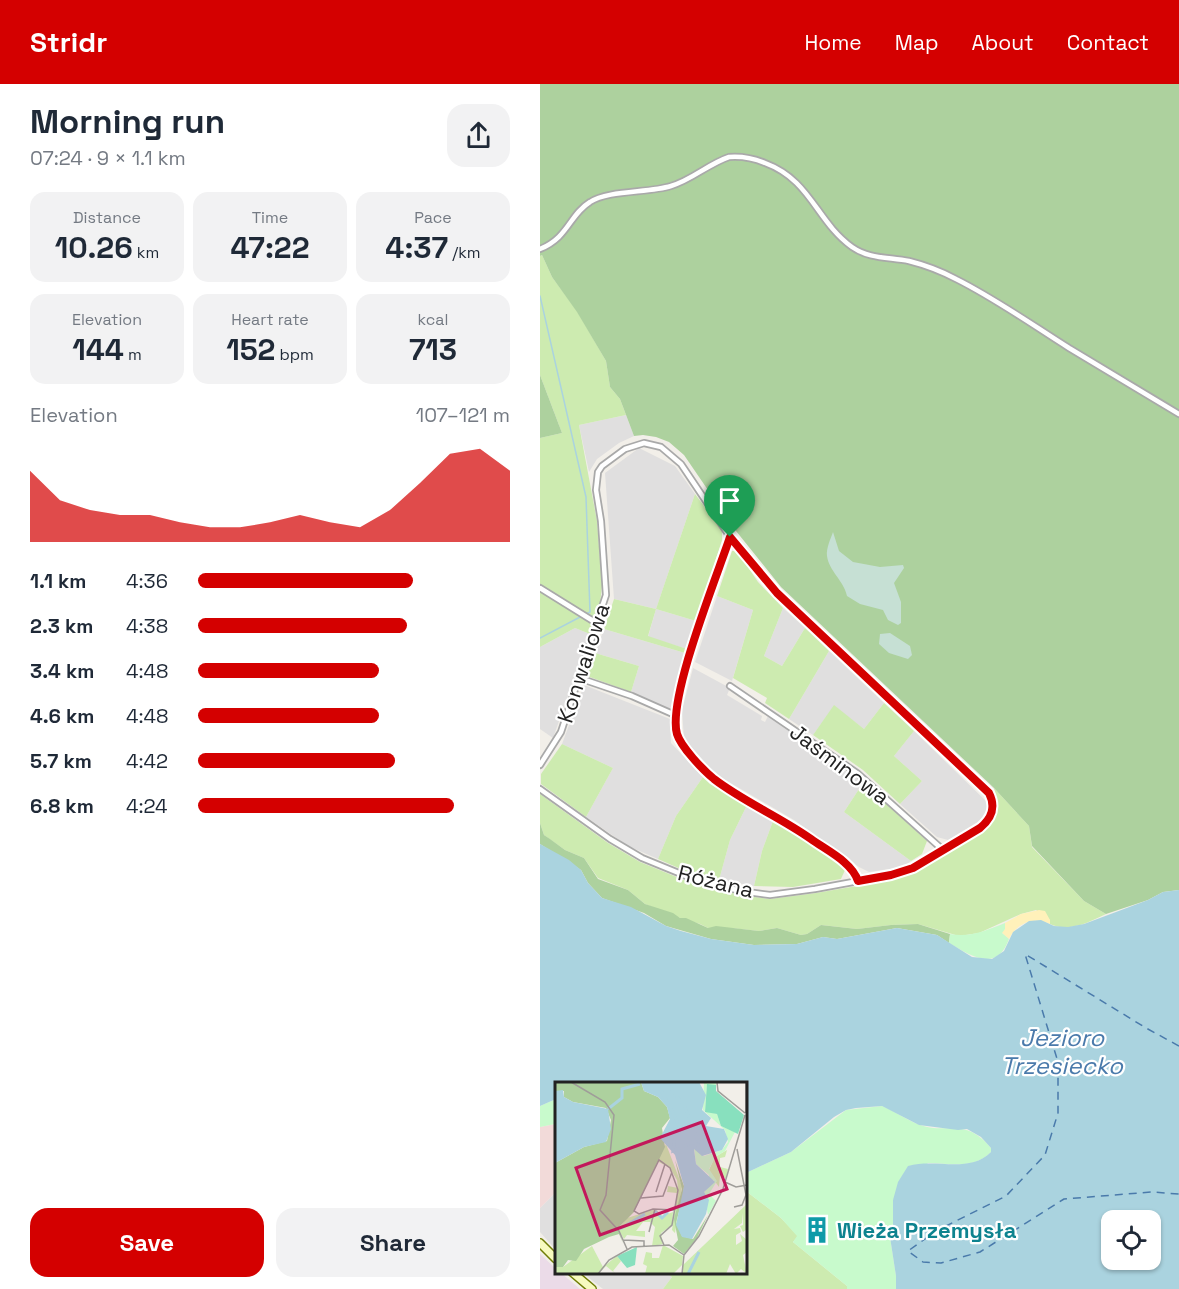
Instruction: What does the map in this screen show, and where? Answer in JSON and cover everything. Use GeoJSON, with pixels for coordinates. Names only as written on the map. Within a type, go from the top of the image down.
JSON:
{"type":"FeatureCollection","features":[{"type":"Feature","properties":{"kind":"street"},"geometry":{"type":"LineString","coordinates":[[540,249],[564,233],[585,205],[598,198],[671,186],[729,157],[738,156],[757,160],[779,169],[798,183],[841,237],[855,249],[871,256],[924,265],[957,279],[1026,318],[1068,347],[1179,414]]}},
{"type":"Feature","properties":{"kind":"street","name":"Konwaliowa"},"geometry":{"type":"LineString","coordinates":[[540,765],[559,736],[606,595],[596,480],[602,466],[625,449],[644,443],[653,444],[667,450],[691,477],[730,537],[785,601],[989,793],[993,811],[988,821],[943,850]]}},
{"type":"Feature","properties":{"kind":"street"},"geometry":{"type":"LineString","coordinates":[[730,537],[687,663],[675,715],[675,725],[681,742],[714,779],[792,826],[839,858],[852,870],[858,881]]}},
{"type":"Feature","properties":{"kind":"street"},"geometry":{"type":"LineString","coordinates":[[540,588],[598,624]]}},
{"type":"Feature","properties":{"kind":"street"},"geometry":{"type":"LineString","coordinates":[[579,678],[632,696],[675,715]]}},
{"type":"Feature","properties":{"kind":"street","name":"Jaśminowa"},"geometry":{"type":"LineString","coordinates":[[730,686],[856,773],[943,850]]}},
{"type":"Feature","properties":{"kind":"street","name":"Różana"},"geometry":{"type":"LineString","coordinates":[[540,789],[627,850],[686,876],[741,891],[770,895],[891,875],[913,868],[943,850]]}},
{"type":"Feature","properties":{"kind":"street"},"geometry":{"type":"LineString","coordinates":[[540,1243],[555,1258]]}},
{"type":"Feature","properties":{"kind":"street"},"geometry":{"type":"LineString","coordinates":[[574,1274],[592,1289]]}},
{"type":"Feature","properties":{"kind":"shaded area"},"geometry":{"type":"Polygon","coordinates":[[[626,415],[634,436],[619,443],[597,459],[589,472],[579,425],[626,415]]]}},
{"type":"Feature","properties":{"kind":"shaded area"},"geometry":{"type":"Polygon","coordinates":[[[639,448],[675,466],[695,494],[656,609],[614,599],[605,473],[639,448]]]}},
{"type":"Feature","properties":{"kind":"shaded area"},"geometry":{"type":"Polygon","coordinates":[[[717,596],[753,610],[732,681],[695,662],[717,596]]]}},
{"type":"Feature","properties":{"kind":"shaded area"},"geometry":{"type":"Polygon","coordinates":[[[783,608],[805,628],[782,666],[764,656],[783,608]]]}},
{"type":"Feature","properties":{"kind":"shaded area"},"geometry":{"type":"Polygon","coordinates":[[[656,609],[696,621],[687,649],[648,637],[656,609]]]}},
{"type":"Feature","properties":{"kind":"shaded area"},"geometry":{"type":"Polygon","coordinates":[[[575,628],[590,634],[553,738],[540,729],[540,647],[575,628]]]}},
{"type":"Feature","properties":{"kind":"shaded area"},"geometry":{"type":"Polygon","coordinates":[[[604,629],[685,653],[670,710],[631,692],[639,666],[595,653],[604,629]]]}},
{"type":"Feature","properties":{"kind":"shaded area"},"geometry":{"type":"Polygon","coordinates":[[[829,651],[884,703],[864,729],[834,706],[813,735],[789,719],[829,651]]]}},
{"type":"Feature","properties":{"kind":"shaded area"},"geometry":{"type":"Polygon","coordinates":[[[693,668],[730,688],[727,695],[762,716],[761,720],[765,722],[768,716],[863,783],[844,812],[911,861],[903,867],[869,872],[794,820],[715,774],[684,739],[682,710],[693,668]]]}},
{"type":"Feature","properties":{"kind":"shaded area"},"geometry":{"type":"Polygon","coordinates":[[[584,685],[670,719],[671,743],[703,777],[676,816],[658,859],[628,846],[586,817],[613,768],[562,744],[584,685]]]}},
{"type":"Feature","properties":{"kind":"shaded area"},"geometry":{"type":"Polygon","coordinates":[[[914,731],[988,803],[986,817],[948,840],[937,837],[900,804],[922,781],[894,756],[914,731]]]}},
{"type":"Feature","properties":{"kind":"shaded area"},"geometry":{"type":"Polygon","coordinates":[[[747,805],[773,821],[762,851],[754,886],[719,880],[730,840],[747,805]]]}},
{"type":"Feature","properties":{"kind":"shaded area"},"geometry":{"type":"Polygon","coordinates":[[[555,1124],[555,1193],[540,1208],[540,1127],[555,1124]]]}},
{"type":"Feature","properties":{"kind":"shaded area"},"geometry":{"type":"Polygon","coordinates":[[[555,1193],[555,1249],[540,1232],[540,1208],[555,1193]]]}},
{"type":"Feature","properties":{"kind":"shaded area"},"geometry":{"type":"Polygon","coordinates":[[[540,1254],[555,1268],[555,1274],[562,1274],[580,1289],[540,1289],[540,1254]]]}},
{"type":"Feature","properties":{"kind":"shaded area"},"geometry":{"type":"Polygon","coordinates":[[[584,1274],[668,1274],[672,1277],[663,1289],[603,1289],[584,1274]]]}},
{"type":"Feature","properties":{"kind":"green space"},"geometry":{"type":"Polygon","coordinates":[[[540,84],[1179,84],[1179,890],[1163,892],[1148,900],[1106,914],[1084,901],[1032,846],[1029,826],[994,788],[781,587],[736,531],[684,455],[669,442],[656,437],[634,436],[620,399],[610,387],[606,361],[577,312],[552,277],[542,255],[540,256],[540,84]]]}},
{"type":"Feature","properties":{"kind":"green space"},"geometry":{"type":"Polygon","coordinates":[[[542,255],[552,277],[577,311],[606,361],[610,387],[620,399],[626,415],[579,425],[597,521],[602,585],[600,605],[590,634],[575,628],[540,647],[540,438],[562,433],[540,375],[540,256],[542,255]]]}},
{"type":"Feature","properties":{"kind":"green space"},"geometry":{"type":"Polygon","coordinates":[[[540,375],[562,433],[540,438],[540,375]]]}},
{"type":"Feature","properties":{"kind":"green space"},"geometry":{"type":"Polygon","coordinates":[[[695,494],[722,530],[722,540],[696,621],[656,609],[695,494]]]}},
{"type":"Feature","properties":{"kind":"green space"},"geometry":{"type":"Polygon","coordinates":[[[833,532],[839,551],[853,562],[880,567],[903,565],[904,568],[894,583],[901,602],[901,623],[898,625],[888,620],[883,610],[860,604],[847,596],[828,561],[828,546],[833,532]]]}},
{"type":"Feature","properties":{"kind":"green space"},"geometry":{"type":"Polygon","coordinates":[[[732,551],[737,551],[758,582],[783,608],[764,656],[782,666],[805,628],[829,651],[789,719],[765,703],[767,698],[733,678],[753,610],[717,596],[732,551]]]}},
{"type":"Feature","properties":{"kind":"green space"},"geometry":{"type":"Polygon","coordinates":[[[614,599],[656,609],[648,636],[687,649],[685,653],[604,629],[614,599]]]}},
{"type":"Feature","properties":{"kind":"green space"},"geometry":{"type":"Polygon","coordinates":[[[890,633],[910,646],[912,655],[908,659],[889,653],[879,644],[880,634],[890,633]]]}},
{"type":"Feature","properties":{"kind":"green space"},"geometry":{"type":"Polygon","coordinates":[[[595,653],[639,666],[631,692],[587,676],[595,653]]]}},
{"type":"Feature","properties":{"kind":"green space"},"geometry":{"type":"Polygon","coordinates":[[[884,703],[914,731],[894,756],[922,781],[900,804],[863,770],[813,735],[834,705],[864,729],[884,703]]]}},
{"type":"Feature","properties":{"kind":"green space"},"geometry":{"type":"Polygon","coordinates":[[[562,744],[613,768],[586,817],[541,784],[541,774],[562,744]]]}},
{"type":"Feature","properties":{"kind":"green space"},"geometry":{"type":"Polygon","coordinates":[[[703,777],[710,784],[747,805],[730,840],[719,880],[699,877],[658,859],[676,816],[703,777]]]}},
{"type":"Feature","properties":{"kind":"green space"},"geometry":{"type":"Polygon","coordinates":[[[863,783],[927,841],[922,854],[911,861],[844,812],[863,783]]]}},
{"type":"Feature","properties":{"kind":"green space"},"geometry":{"type":"Polygon","coordinates":[[[994,788],[1029,826],[1032,847],[1084,901],[1106,914],[1079,925],[1064,927],[1050,924],[1050,920],[1036,910],[1021,914],[979,933],[959,936],[918,924],[857,929],[821,925],[801,935],[777,928],[759,931],[708,928],[645,904],[628,890],[598,878],[584,858],[565,850],[544,835],[540,823],[540,794],[608,843],[640,862],[684,880],[740,895],[770,899],[892,880],[915,872],[988,827],[996,812],[994,788]]]}},
{"type":"Feature","properties":{"kind":"green space"},"geometry":{"type":"Polygon","coordinates":[[[773,821],[824,852],[845,870],[841,879],[793,887],[754,886],[762,851],[773,821]]]}},
{"type":"Feature","properties":{"kind":"green space"},"geometry":{"type":"Polygon","coordinates":[[[540,823],[544,835],[565,850],[584,858],[598,879],[628,890],[645,904],[708,928],[716,926],[759,931],[777,928],[801,935],[821,925],[857,929],[918,924],[950,934],[949,943],[937,935],[897,928],[837,939],[823,937],[797,944],[754,945],[711,939],[666,926],[644,913],[602,898],[588,883],[581,870],[540,844],[540,823]]]}},
{"type":"Feature","properties":{"kind":"green space"},"geometry":{"type":"Polygon","coordinates":[[[1005,923],[1002,933],[1009,939],[998,956],[991,959],[983,959],[966,953],[949,943],[950,934],[971,934],[1005,923]]]}},
{"type":"Feature","properties":{"kind":"green space"},"geometry":{"type":"Polygon","coordinates":[[[555,1099],[555,1124],[540,1127],[540,1106],[555,1099]]]}},
{"type":"Feature","properties":{"kind":"green space"},"geometry":{"type":"Polygon","coordinates":[[[882,1106],[926,1127],[954,1128],[972,1132],[991,1148],[991,1152],[984,1158],[969,1163],[928,1163],[893,1200],[893,1225],[890,1237],[896,1289],[847,1289],[847,1286],[793,1242],[797,1236],[781,1218],[747,1192],[747,1173],[791,1152],[846,1110],[882,1106]]]}},
{"type":"Feature","properties":{"kind":"green space"},"geometry":{"type":"Polygon","coordinates":[[[747,1192],[781,1218],[798,1236],[793,1242],[847,1286],[847,1289],[663,1289],[672,1277],[668,1274],[747,1274],[747,1192]]]}},
{"type":"Feature","properties":{"kind":"sand"},"geometry":{"type":"Polygon","coordinates":[[[1045,911],[1050,924],[1038,921],[1026,922],[1012,933],[1009,939],[1001,932],[1005,929],[1005,923],[1021,914],[1045,911]]]}},
{"type":"Feature","properties":{"kind":"water","name":"Jezioro Trzesiecko"},"geometry":{"type":"Polygon","coordinates":[[[540,844],[569,860],[581,870],[588,883],[602,898],[631,907],[666,926],[681,931],[711,939],[754,945],[797,944],[823,937],[837,939],[897,928],[937,935],[972,957],[992,959],[1004,951],[1013,932],[1029,921],[1041,920],[1054,926],[1068,927],[1084,924],[1163,892],[1179,890],[1179,1289],[896,1289],[890,1237],[893,1225],[893,1200],[898,1182],[908,1166],[962,1164],[982,1159],[991,1152],[991,1148],[981,1137],[967,1129],[919,1125],[882,1106],[856,1108],[846,1110],[834,1117],[791,1152],[747,1173],[747,1082],[555,1082],[555,1099],[540,1106],[540,844]]]}},
{"type":"Feature","properties":{"kind":"waterway"},"geometry":{"type":"LineString","coordinates":[[540,296],[586,497],[590,612],[586,614]]}},
{"type":"Feature","properties":{"kind":"waterway"},"geometry":{"type":"LineString","coordinates":[[540,638],[582,616]]}},
{"type":"Feature","properties":{"kind":"ferry route"},"geometry":{"type":"LineString","coordinates":[[1179,1046],[1025,954],[1058,1062],[1058,1113],[1045,1155],[1006,1196],[936,1231],[908,1251],[923,1262],[941,1263],[980,1252],[1064,1199],[1152,1192],[1179,1194]]}},
{"type":"Feature","properties":{"kind":"place","name":"Wieża Przemysła"},"geometry":{"type":"Point","coordinates":[817,1230]}},
{"type":"Feature","properties":{"kind":"route"},"geometry":{"type":"LineString","coordinates":[[730,537],[777,593],[800,616],[989,793],[993,811],[988,821],[913,868],[858,881],[852,870],[839,858],[792,826],[724,786],[705,771],[677,735],[675,715],[687,663],[730,537]]}}]}
